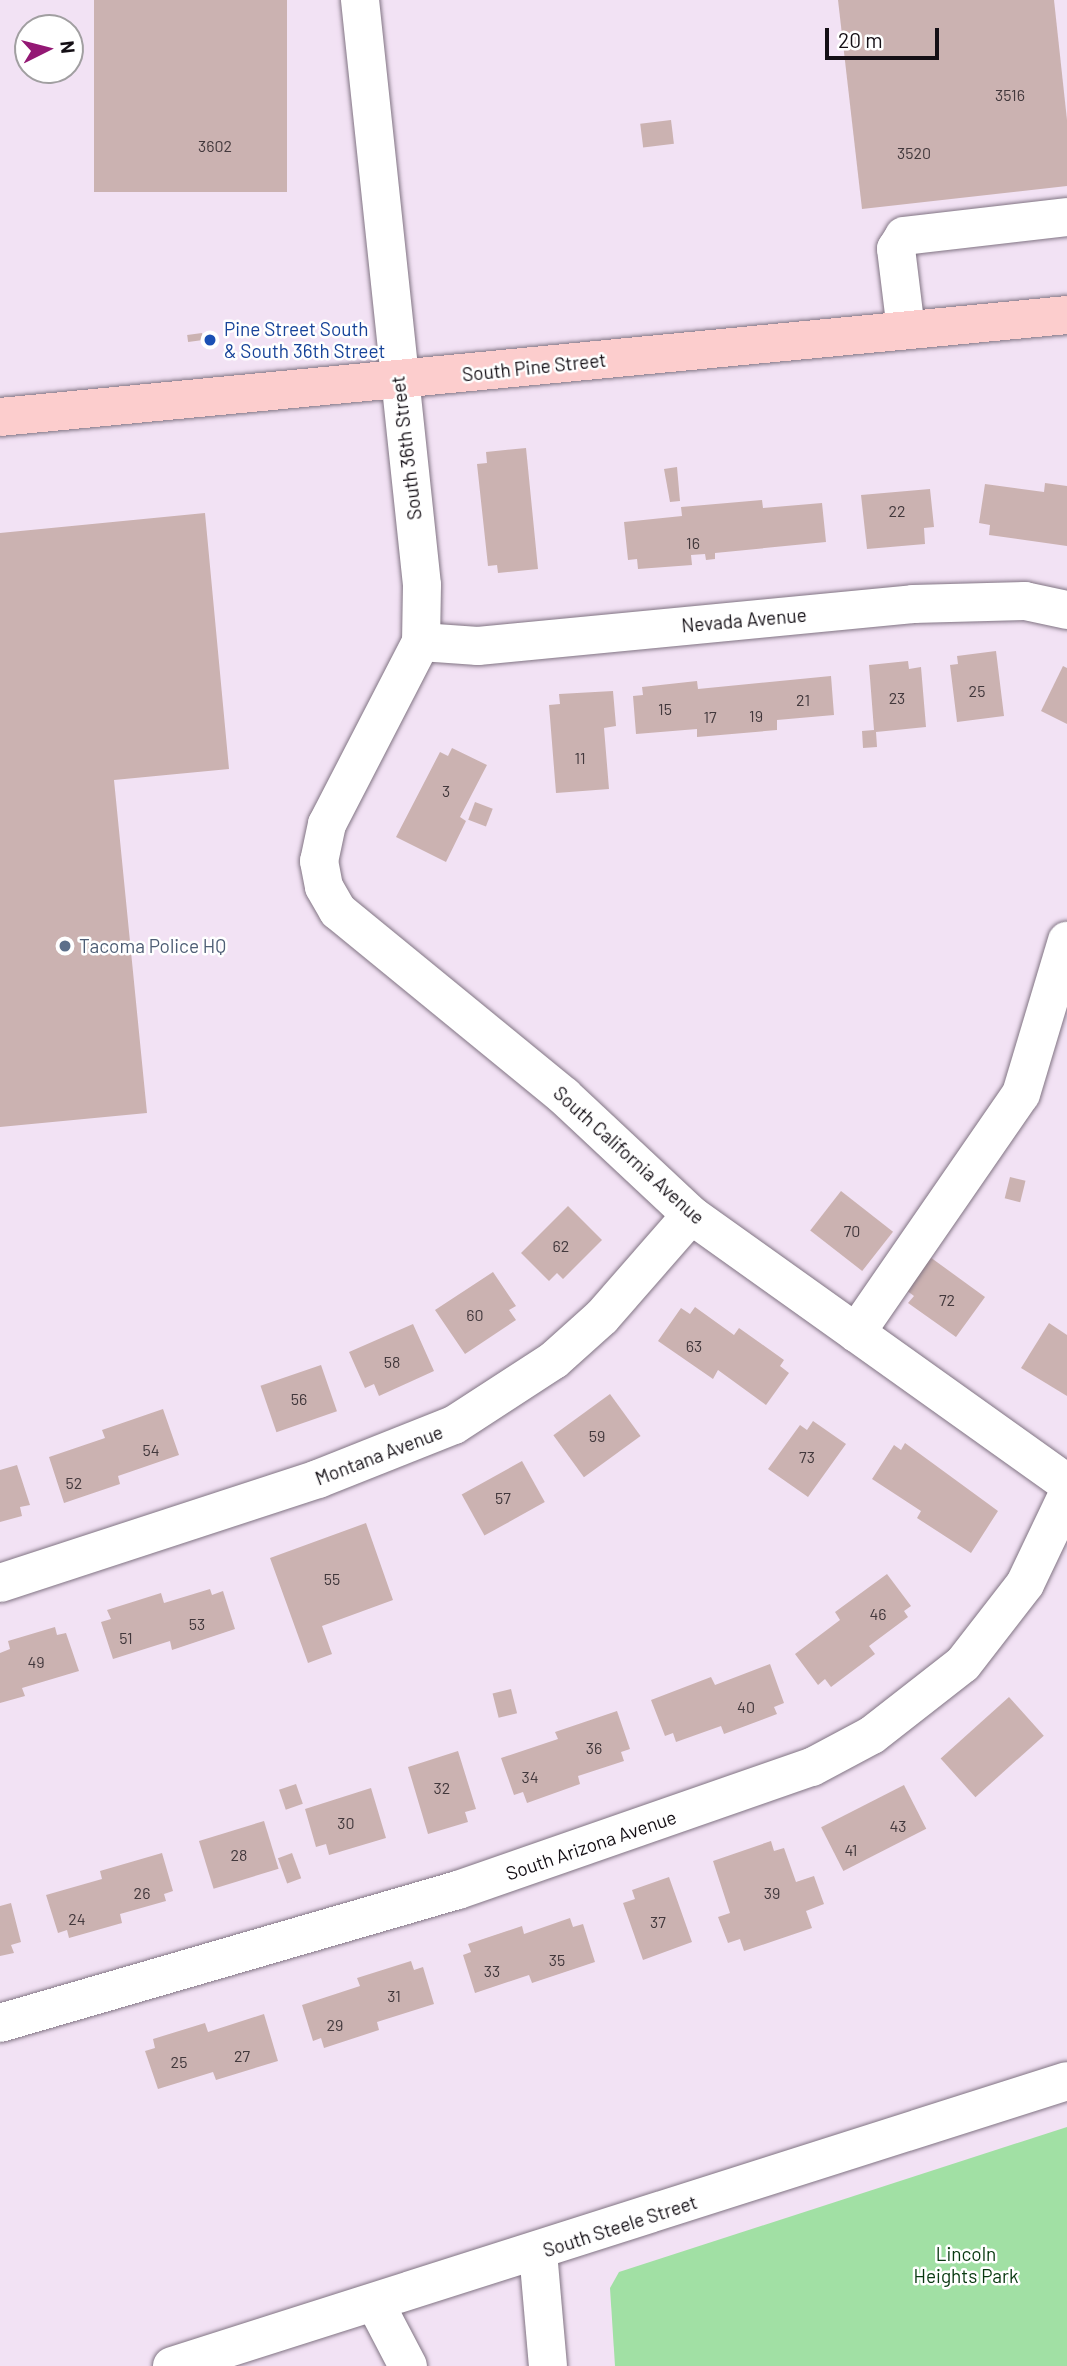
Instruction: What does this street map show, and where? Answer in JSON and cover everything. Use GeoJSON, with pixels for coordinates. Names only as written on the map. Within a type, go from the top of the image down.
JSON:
{"type":"FeatureCollection","features":[{"type":"Feature","properties":{"kind":"main road","name":"South Pine Street"},"geometry":{"type":"LineString","coordinates":[[0,417],[1067,314]]}},
{"type":"Feature","properties":{"kind":"street","name":"South 36th Street"},"geometry":{"type":"LineString","coordinates":[[319,873],[327,824],[421,642],[422,586],[398,380],[360,0]]}},
{"type":"Feature","properties":{"kind":"street"},"geometry":{"type":"LineString","coordinates":[[906,331],[896,249],[904,236],[1067,217]]}},
{"type":"Feature","properties":{"kind":"street","name":"Nevada Avenue"},"geometry":{"type":"LineString","coordinates":[[421,642],[478,646],[913,604],[1025,601],[1067,610]]}},
{"type":"Feature","properties":{"kind":"street","name":"South California Avenue"},"geometry":{"type":"LineString","coordinates":[[319,873],[338,911],[564,1096],[691,1215],[1067,1483]]}},
{"type":"Feature","properties":{"kind":"street"},"geometry":{"type":"LineString","coordinates":[[856,1333],[1021,1094],[1067,941]]}},
{"type":"Feature","properties":{"kind":"street","name":"Montana Avenue"},"geometry":{"type":"LineString","coordinates":[[0,1583],[318,1479],[454,1425],[554,1360],[602,1317],[691,1215]]}},
{"type":"Feature","properties":{"kind":"street","name":"South Arizona Avenue"},"geometry":{"type":"LineString","coordinates":[[0,2023],[458,1890],[811,1767],[872,1735],[963,1664],[1025,1584],[1067,1496]]}},
{"type":"Feature","properties":{"kind":"street","name":"South Steele Street"},"geometry":{"type":"LineString","coordinates":[[172,2366],[538,2252],[1067,2081]]}},
{"type":"Feature","properties":{"kind":"street"},"geometry":{"type":"LineString","coordinates":[[538,2252],[548,2366]]}},
{"type":"Feature","properties":{"kind":"street"},"geometry":{"type":"LineString","coordinates":[[375,2303],[408,2366]]}},
{"type":"Feature","properties":{"kind":"green space","name":"Lincoln Heights Park"},"geometry":{"type":"Polygon","coordinates":[[[1067,2127],[1067,2366],[615,2366],[610,2288],[619,2272],[1067,2127]]]}},
{"type":"Feature","properties":{"kind":"building"},"geometry":{"type":"Polygon","coordinates":[[[94,0],[287,0],[287,192],[94,192],[94,0]]]}},
{"type":"Feature","properties":{"kind":"building"},"geometry":{"type":"Polygon","coordinates":[[[838,0],[1054,0],[1067,120],[1067,186],[862,209],[838,0]]]}},
{"type":"Feature","properties":{"kind":"building"},"geometry":{"type":"Polygon","coordinates":[[[671,120],[674,144],[643,148],[640,124],[671,120]]]}},
{"type":"Feature","properties":{"kind":"building"},"geometry":{"type":"Polygon","coordinates":[[[202,333],[203,340],[188,342],[187,335],[202,333]]]}},
{"type":"Feature","properties":{"kind":"building"},"geometry":{"type":"Polygon","coordinates":[[[526,448],[538,569],[498,573],[497,565],[488,566],[477,464],[487,463],[486,452],[526,448]]]}},
{"type":"Feature","properties":{"kind":"building"},"geometry":{"type":"Polygon","coordinates":[[[677,467],[680,501],[670,502],[664,469],[677,467]]]}},
{"type":"Feature","properties":{"kind":"building"},"geometry":{"type":"Polygon","coordinates":[[[1045,483],[1067,486],[1067,546],[989,535],[990,525],[979,523],[985,484],[1044,492],[1045,483]]]}},
{"type":"Feature","properties":{"kind":"building"},"geometry":{"type":"Polygon","coordinates":[[[930,489],[934,527],[924,528],[925,544],[867,549],[861,495],[930,489]]]}},
{"type":"Feature","properties":{"kind":"building"},"geometry":{"type":"Polygon","coordinates":[[[762,500],[763,508],[822,503],[826,542],[715,553],[715,559],[706,560],[705,554],[691,555],[692,565],[638,569],[637,559],[628,560],[624,522],[682,516],[681,507],[762,500]]]}},
{"type":"Feature","properties":{"kind":"building","name":"Tacoma Police HQ"},"geometry":{"type":"Polygon","coordinates":[[[205,513],[229,769],[114,780],[147,1113],[0,1127],[0,533],[205,513]]]}},
{"type":"Feature","properties":{"kind":"building"},"geometry":{"type":"Polygon","coordinates":[[[996,651],[1004,716],[957,722],[950,665],[958,664],[957,656],[996,651]]]}},
{"type":"Feature","properties":{"kind":"building"},"geometry":{"type":"Polygon","coordinates":[[[908,661],[909,669],[921,667],[926,727],[876,732],[877,747],[863,748],[862,731],[874,730],[869,665],[908,661]]]}},
{"type":"Feature","properties":{"kind":"building"},"geometry":{"type":"Polygon","coordinates":[[[1063,666],[1067,668],[1067,724],[1041,711],[1063,666]]]}},
{"type":"Feature","properties":{"kind":"building"},"geometry":{"type":"Polygon","coordinates":[[[831,676],[834,715],[777,720],[777,730],[697,737],[697,729],[636,734],[633,696],[643,695],[642,687],[697,681],[698,689],[831,676]]]}},
{"type":"Feature","properties":{"kind":"building"},"geometry":{"type":"Polygon","coordinates":[[[613,691],[616,726],[604,728],[609,789],[556,793],[549,705],[560,704],[559,694],[613,691]]]}},
{"type":"Feature","properties":{"kind":"building"},"geometry":{"type":"Polygon","coordinates":[[[452,748],[487,765],[460,817],[466,821],[446,862],[396,837],[440,752],[448,756],[452,748]]]}},
{"type":"Feature","properties":{"kind":"building"},"geometry":{"type":"Polygon","coordinates":[[[475,802],[493,809],[486,827],[468,820],[475,802]]]}},
{"type":"Feature","properties":{"kind":"building"},"geometry":{"type":"Polygon","coordinates":[[[1010,1177],[1026,1181],[1020,1202],[1005,1198],[1010,1177]]]}},
{"type":"Feature","properties":{"kind":"building"},"geometry":{"type":"Polygon","coordinates":[[[841,1191],[893,1232],[862,1271],[810,1230],[841,1191]]]}},
{"type":"Feature","properties":{"kind":"building"},"geometry":{"type":"Polygon","coordinates":[[[568,1206],[602,1240],[563,1279],[557,1273],[549,1281],[521,1253],[568,1206]]]}},
{"type":"Feature","properties":{"kind":"building"},"geometry":{"type":"Polygon","coordinates":[[[930,1257],[985,1297],[956,1337],[908,1303],[914,1296],[906,1290],[930,1257]]]}},
{"type":"Feature","properties":{"kind":"building"},"geometry":{"type":"Polygon","coordinates":[[[493,1272],[516,1306],[509,1310],[516,1320],[465,1354],[435,1310],[493,1272]]]}},
{"type":"Feature","properties":{"kind":"building"},"geometry":{"type":"Polygon","coordinates":[[[695,1307],[734,1335],[739,1328],[784,1360],[780,1366],[789,1373],[766,1405],[718,1370],[713,1379],[658,1341],[681,1308],[690,1314],[695,1307]]]}},
{"type":"Feature","properties":{"kind":"building"},"geometry":{"type":"Polygon","coordinates":[[[1049,1323],[1067,1335],[1067,1396],[1021,1368],[1049,1323]]]}},
{"type":"Feature","properties":{"kind":"building"},"geometry":{"type":"Polygon","coordinates":[[[413,1324],[434,1371],[379,1396],[374,1384],[365,1388],[349,1352],[413,1324]]]}},
{"type":"Feature","properties":{"kind":"building"},"geometry":{"type":"Polygon","coordinates":[[[321,1365],[337,1411],[276,1432],[260,1386],[321,1365]]]}},
{"type":"Feature","properties":{"kind":"building"},"geometry":{"type":"Polygon","coordinates":[[[610,1394],[641,1436],[584,1477],[553,1435],[610,1394]]]}},
{"type":"Feature","properties":{"kind":"building"},"geometry":{"type":"Polygon","coordinates":[[[163,1409],[179,1455],[118,1476],[120,1484],[64,1503],[49,1457],[105,1438],[102,1430],[163,1409]]]}},
{"type":"Feature","properties":{"kind":"building"},"geometry":{"type":"Polygon","coordinates":[[[813,1421],[846,1444],[808,1497],[768,1469],[800,1425],[807,1430],[813,1421]]]}},
{"type":"Feature","properties":{"kind":"building"},"geometry":{"type":"Polygon","coordinates":[[[905,1443],[998,1511],[971,1553],[917,1518],[921,1511],[872,1479],[894,1445],[901,1450],[905,1443]]]}},
{"type":"Feature","properties":{"kind":"building"},"geometry":{"type":"Polygon","coordinates":[[[522,1461],[545,1502],[484,1536],[462,1494],[522,1461]]]}},
{"type":"Feature","properties":{"kind":"building"},"geometry":{"type":"Polygon","coordinates":[[[17,1465],[30,1505],[20,1507],[22,1516],[0,1522],[0,1470],[17,1465]]]}},
{"type":"Feature","properties":{"kind":"building"},"geometry":{"type":"Polygon","coordinates":[[[366,1523],[393,1600],[322,1626],[332,1654],[308,1663],[270,1558],[366,1523]]]}},
{"type":"Feature","properties":{"kind":"building"},"geometry":{"type":"Polygon","coordinates":[[[887,1574],[911,1606],[904,1611],[908,1617],[869,1646],[875,1654],[831,1687],[825,1679],[818,1685],[795,1654],[840,1620],[835,1612],[887,1574]]]}},
{"type":"Feature","properties":{"kind":"building"},"geometry":{"type":"Polygon","coordinates":[[[210,1589],[212,1595],[223,1591],[235,1629],[172,1650],[170,1641],[113,1659],[101,1622],[111,1619],[107,1610],[161,1593],[164,1603],[210,1589]]]}},
{"type":"Feature","properties":{"kind":"building"},"geometry":{"type":"Polygon","coordinates":[[[55,1627],[57,1635],[66,1633],[79,1671],[22,1688],[25,1696],[0,1703],[0,1653],[10,1649],[8,1641],[55,1627]]]}},
{"type":"Feature","properties":{"kind":"building"},"geometry":{"type":"Polygon","coordinates":[[[770,1664],[784,1703],[774,1707],[777,1714],[724,1734],[721,1726],[676,1742],[673,1733],[665,1736],[651,1700],[711,1677],[715,1685],[770,1664]]]}},
{"type":"Feature","properties":{"kind":"building"},"geometry":{"type":"Polygon","coordinates":[[[511,1689],[517,1713],[499,1718],[493,1694],[511,1689]]]}},
{"type":"Feature","properties":{"kind":"building"},"geometry":{"type":"Polygon","coordinates":[[[1009,1697],[1044,1736],[975,1797],[941,1759],[1009,1697]]]}},
{"type":"Feature","properties":{"kind":"building"},"geometry":{"type":"Polygon","coordinates":[[[617,1711],[630,1749],[621,1752],[624,1761],[578,1776],[580,1784],[527,1803],[523,1792],[514,1795],[501,1758],[558,1739],[555,1732],[617,1711]]]}},
{"type":"Feature","properties":{"kind":"building"},"geometry":{"type":"Polygon","coordinates":[[[458,1751],[476,1809],[465,1812],[468,1822],[428,1834],[408,1767],[458,1751]]]}},
{"type":"Feature","properties":{"kind":"building"},"geometry":{"type":"Polygon","coordinates":[[[296,1784],[303,1804],[286,1810],[279,1790],[296,1784]]]}},
{"type":"Feature","properties":{"kind":"building"},"geometry":{"type":"Polygon","coordinates":[[[904,1785],[926,1829],[843,1871],[821,1827],[904,1785]]]}},
{"type":"Feature","properties":{"kind":"building"},"geometry":{"type":"Polygon","coordinates":[[[371,1788],[386,1838],[329,1855],[326,1844],[316,1847],[305,1809],[371,1788]]]}},
{"type":"Feature","properties":{"kind":"building"},"geometry":{"type":"Polygon","coordinates":[[[264,1821],[279,1869],[214,1889],[199,1841],[264,1821]]]}},
{"type":"Feature","properties":{"kind":"building"},"geometry":{"type":"Polygon","coordinates":[[[771,1841],[774,1851],[784,1848],[796,1882],[814,1876],[824,1904],[806,1911],[812,1928],[744,1951],[740,1939],[728,1943],[718,1917],[730,1913],[713,1861],[771,1841]]]}},
{"type":"Feature","properties":{"kind":"building"},"geometry":{"type":"Polygon","coordinates":[[[162,1853],[173,1891],[164,1894],[166,1901],[120,1914],[122,1923],[69,1938],[67,1930],[58,1933],[46,1895],[102,1879],[100,1871],[162,1853]]]}},
{"type":"Feature","properties":{"kind":"building"},"geometry":{"type":"Polygon","coordinates":[[[292,1853],[301,1878],[287,1884],[278,1858],[292,1853]]]}},
{"type":"Feature","properties":{"kind":"building"},"geometry":{"type":"Polygon","coordinates":[[[669,1877],[692,1942],[643,1960],[623,1903],[635,1899],[632,1890],[669,1877]]]}},
{"type":"Feature","properties":{"kind":"building"},"geometry":{"type":"Polygon","coordinates":[[[11,1903],[21,1942],[11,1945],[14,1953],[0,1956],[0,1906],[11,1903]]]}},
{"type":"Feature","properties":{"kind":"building"},"geometry":{"type":"Polygon","coordinates":[[[570,1918],[573,1927],[583,1924],[595,1962],[532,1983],[529,1975],[475,1993],[463,1955],[471,1952],[468,1944],[522,1926],[524,1934],[570,1918]]]}},
{"type":"Feature","properties":{"kind":"building"},"geometry":{"type":"Polygon","coordinates":[[[411,1961],[414,1970],[423,1967],[434,2004],[377,2022],[379,2030],[324,2048],[321,2038],[313,2041],[302,2005],[360,1986],[357,1978],[411,1961]]]}},
{"type":"Feature","properties":{"kind":"building"},"geometry":{"type":"Polygon","coordinates":[[[264,2014],[278,2061],[216,2080],[213,2072],[158,2089],[145,2051],[155,2048],[153,2039],[205,2023],[208,2032],[264,2014]]]}},
{"type":"Feature","properties":{"kind":"place","name":"Pine Street South & South 36th Street"},"geometry":{"type":"Point","coordinates":[210,340]}},
{"type":"Feature","properties":{"kind":"place","name":"Tacoma Police HQ"},"geometry":{"type":"Point","coordinates":[65,946]}}]}
